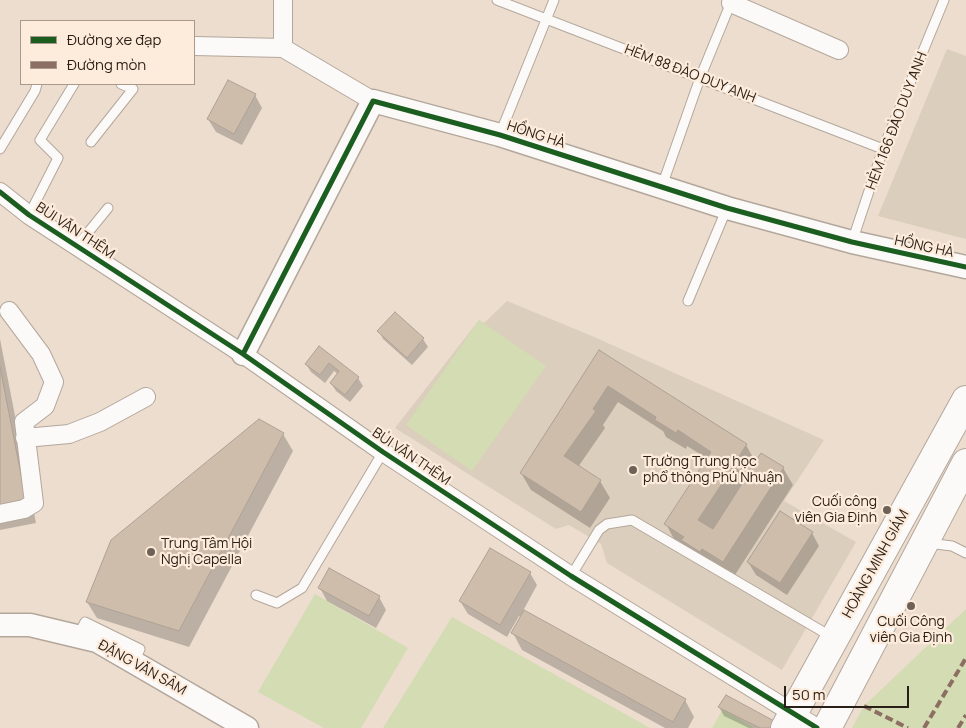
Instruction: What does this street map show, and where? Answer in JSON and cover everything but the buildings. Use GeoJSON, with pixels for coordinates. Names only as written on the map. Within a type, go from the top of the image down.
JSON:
{"type":"FeatureCollection","features":[{"type":"Feature","properties":{"kind":"main road","name":"HOÀNG MINH GIÁM"},"geometry":{"type":"LineString","coordinates":[[789,721],[906,512],[966,400]]}},
{"type":"Feature","properties":{"kind":"main road"},"geometry":{"type":"LineString","coordinates":[[826,728],[966,463]]}},
{"type":"Feature","properties":{"kind":"street"},"geometry":{"type":"LineString","coordinates":[[283,0],[283,48]]}},
{"type":"Feature","properties":{"kind":"street"},"geometry":{"type":"LineString","coordinates":[[731,1],[839,50]]}},
{"type":"Feature","properties":{"kind":"street"},"geometry":{"type":"LineString","coordinates":[[195,46],[283,48],[373,101],[243,354]]}},
{"type":"Feature","properties":{"kind":"street","name":"HỒNG HÀ"},"geometry":{"type":"LineString","coordinates":[[373,101],[500,135],[727,208],[852,242],[966,268]]}},
{"type":"Feature","properties":{"kind":"street","name":"BÙI VĂN THÊM"},"geometry":{"type":"LineString","coordinates":[[0,192],[29,215],[243,354],[383,452],[789,721],[817,728]]}},
{"type":"Feature","properties":{"kind":"street"},"geometry":{"type":"LineString","coordinates":[[0,514],[24,509],[34,503],[24,422],[45,406],[54,382],[41,354],[9,311]]}},
{"type":"Feature","properties":{"kind":"street"},"geometry":{"type":"LineString","coordinates":[[25,438],[68,434],[100,422],[146,397]]}},
{"type":"Feature","properties":{"kind":"street"},"geometry":{"type":"LineString","coordinates":[[906,512],[928,535]]}},
{"type":"Feature","properties":{"kind":"street","name":"ĐẶNG VĂN SÂM"},"geometry":{"type":"LineString","coordinates":[[0,624],[30,625],[97,642],[247,728]]}},
{"type":"Feature","properties":{"kind":"lane","name":"HẺM 88 ĐÀO DUY ANH"},"geometry":{"type":"LineString","coordinates":[[497,0],[884,149]]}},
{"type":"Feature","properties":{"kind":"lane"},"geometry":{"type":"LineString","coordinates":[[500,135],[554,0]]}},
{"type":"Feature","properties":{"kind":"lane","name":"HẺM 166 ĐÀO DUY ANH"},"geometry":{"type":"LineString","coordinates":[[852,242],[884,149],[944,0]]}},
{"type":"Feature","properties":{"kind":"lane"},"geometry":{"type":"LineString","coordinates":[[662,187],[700,78],[731,1]]}},
{"type":"Feature","properties":{"kind":"lane"},"geometry":{"type":"LineString","coordinates":[[0,149],[37,85]]}},
{"type":"Feature","properties":{"kind":"lane"},"geometry":{"type":"LineString","coordinates":[[29,215],[58,158],[40,140],[73,85]]}},
{"type":"Feature","properties":{"kind":"lane"},"geometry":{"type":"LineString","coordinates":[[91,142],[133,89],[123,85]]}},
{"type":"Feature","properties":{"kind":"lane"},"geometry":{"type":"LineString","coordinates":[[77,246],[108,208]]}},
{"type":"Feature","properties":{"kind":"lane"},"geometry":{"type":"LineString","coordinates":[[688,301],[727,208]]}},
{"type":"Feature","properties":{"kind":"lane"},"geometry":{"type":"LineString","coordinates":[[256,595],[277,603],[302,588],[383,452]]}},
{"type":"Feature","properties":{"kind":"lane"},"geometry":{"type":"LineString","coordinates":[[570,576],[599,530],[607,524],[632,520],[835,638]]}},
{"type":"Feature","properties":{"kind":"lane"},"geometry":{"type":"LineString","coordinates":[[928,535],[966,553]]}},
{"type":"Feature","properties":{"kind":"shaded area"},"geometry":{"type":"Polygon","coordinates":[[[947,49],[966,56],[966,239],[878,216],[947,49]]]}},
{"type":"Feature","properties":{"kind":"shaded area","name":"Trường Trung học phổ thông Phú Nhuận"},"geometry":{"type":"Polygon","coordinates":[[[507,301],[592,336],[824,440],[784,501],[856,542],[782,670],[607,563],[601,544],[569,525],[556,529],[395,428],[479,320],[484,323],[507,301]]]}},
{"type":"Feature","properties":{"kind":"green space"},"geometry":{"type":"Polygon","coordinates":[[[479,320],[546,366],[472,471],[406,425],[479,320]]]}},
{"type":"Feature","properties":{"kind":"green space"},"geometry":{"type":"Polygon","coordinates":[[[315,594],[408,648],[361,728],[324,728],[258,692],[315,594]]]}},
{"type":"Feature","properties":{"kind":"green space"},"geometry":{"type":"Polygon","coordinates":[[[966,609],[966,728],[852,728],[864,706],[966,609]]]}},
{"type":"Feature","properties":{"kind":"green space"},"geometry":{"type":"Polygon","coordinates":[[[452,617],[559,677],[650,728],[383,728],[452,617]]]}},
{"type":"Feature","properties":{"kind":"green space"},"geometry":{"type":"Polygon","coordinates":[[[723,709],[754,728],[712,728],[723,709]]]}},
{"type":"Feature","properties":{"kind":"marked path"},"geometry":{"type":"LineString","coordinates":[[924,728],[966,658]]}},
{"type":"Feature","properties":{"kind":"marked path"},"geometry":{"type":"LineString","coordinates":[[864,706],[908,728]]}},
{"type":"Feature","properties":{"kind":"marked path"},"geometry":{"type":"LineString","coordinates":[[958,728],[966,715]]}},
{"type":"Feature","properties":{"kind":"cycle path"},"geometry":{"type":"LineString","coordinates":[[243,354],[373,101],[500,135],[727,208],[852,242],[966,267]]}},
{"type":"Feature","properties":{"kind":"cycle path"},"geometry":{"type":"LineString","coordinates":[[0,192],[29,215],[243,354],[383,452],[571,576],[817,728]]}},
{"type":"Feature","properties":{"kind":"place","name":"Trường Trung học phổ thông Phú Nhuận"},"geometry":{"type":"Point","coordinates":[633,470]}},
{"type":"Feature","properties":{"kind":"place","name":"Cuối công viên Gia Định"},"geometry":{"type":"Point","coordinates":[887,510]}},
{"type":"Feature","properties":{"kind":"place","name":"Trung Tâm Hội Nghị Capella"},"geometry":{"type":"Point","coordinates":[151,552]}},
{"type":"Feature","properties":{"kind":"place","name":"Cuối Công viên Gia Định"},"geometry":{"type":"Point","coordinates":[911,606]}}]}
